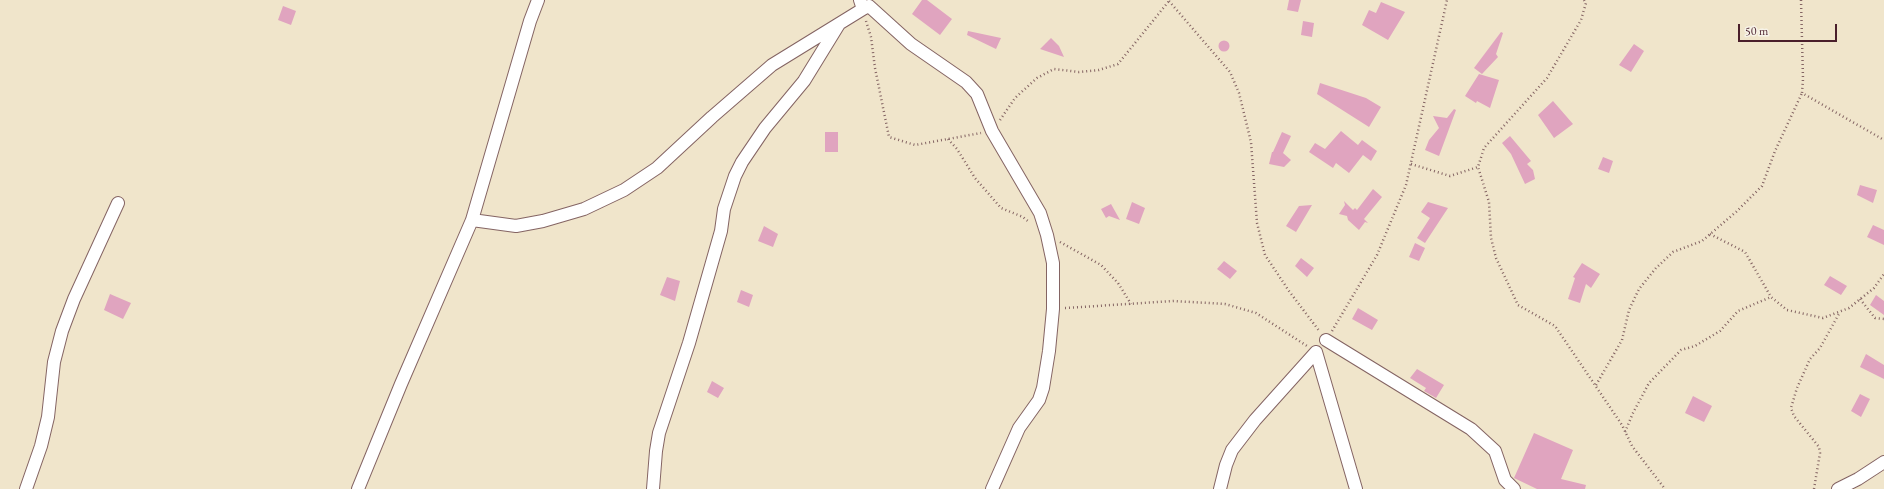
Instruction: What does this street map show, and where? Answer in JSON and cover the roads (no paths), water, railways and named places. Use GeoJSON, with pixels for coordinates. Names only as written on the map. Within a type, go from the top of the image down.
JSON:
{"type":"FeatureCollection","features":[{"type":"Feature","properties":{"kind":"street"},"geometry":{"type":"LineString","coordinates":[[358,489],[401,384],[472,220],[530,21],[538,0]]}},
{"type":"Feature","properties":{"kind":"street"},"geometry":{"type":"LineString","coordinates":[[472,220],[516,226],[543,221],[584,209],[624,190],[657,168],[712,117],[772,65],[839,24],[866,4],[924,54],[966,82],[977,94],[992,131],[1040,213],[1053,262],[1053,309],[1049,351],[1043,388],[1039,400],[1019,428],[992,489]]}},
{"type":"Feature","properties":{"kind":"street"},"geometry":{"type":"LineString","coordinates":[[653,489],[659,433],[689,343],[721,231],[724,209],[735,176],[742,162],[765,128],[804,82],[839,24]]}},
{"type":"Feature","properties":{"kind":"street"},"geometry":{"type":"LineString","coordinates":[[26,489],[41,446],[48,417],[54,362],[62,330],[74,299],[118,203]]}},
{"type":"Feature","properties":{"kind":"street"},"geometry":{"type":"LineString","coordinates":[[1326,340],[1471,429],[1494,452],[1505,480],[1514,489]]}},
{"type":"Feature","properties":{"kind":"street"},"geometry":{"type":"LineString","coordinates":[[1220,489],[1226,465],[1232,450],[1255,420],[1316,352],[1356,489]]}},
{"type":"Feature","properties":{"kind":"street"},"geometry":{"type":"LineString","coordinates":[[1838,489],[1858,479],[1884,462]]}}]}
